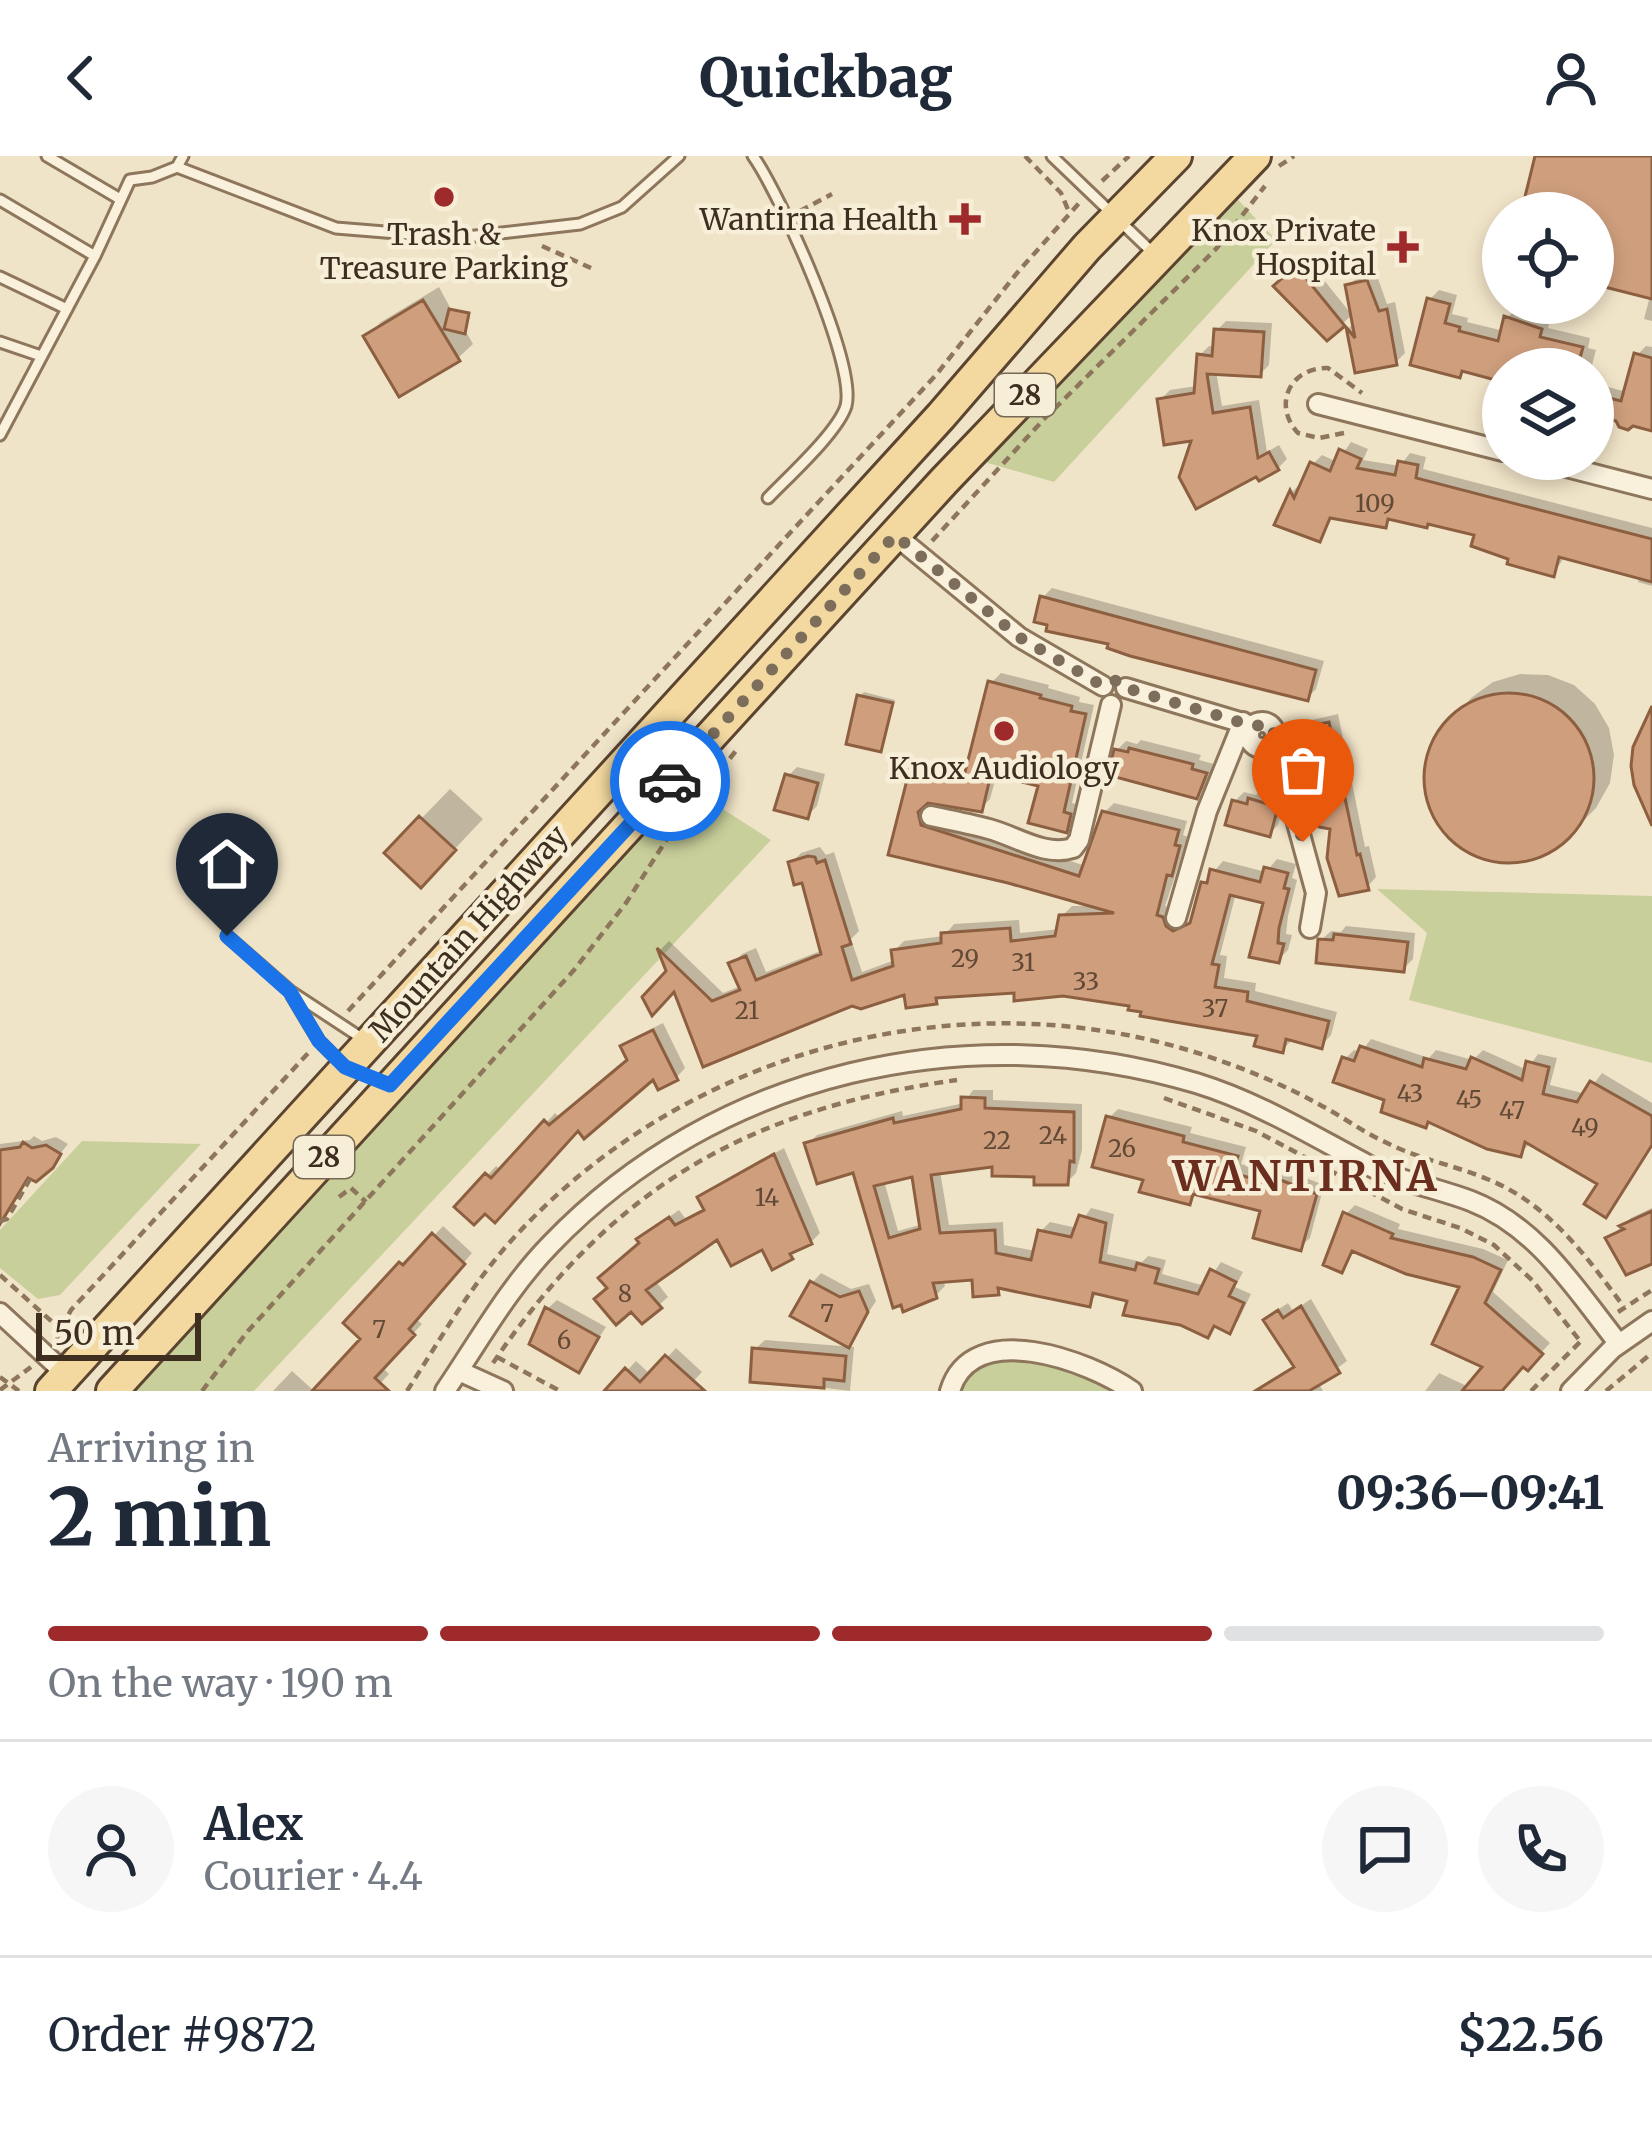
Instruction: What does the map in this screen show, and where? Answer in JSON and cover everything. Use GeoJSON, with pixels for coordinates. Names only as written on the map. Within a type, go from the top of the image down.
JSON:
{"type":"FeatureCollection","features":[{"type":"Feature","properties":{"kind":"main road","name":"Mountain Highway"},"geometry":{"type":"LineString","coordinates":[[54,1373],[345,1067],[941,416],[1116,216],[1176,156]]}},
{"type":"Feature","properties":{"kind":"main road","name":"Mountain Highway"},"geometry":{"type":"LineString","coordinates":[[112,1391],[895,535],[1155,256],[1255,156]]}},
{"type":"Feature","properties":{"kind":"main road"},"geometry":{"type":"LineString","coordinates":[[367,1042],[390,1085]]}},
{"type":"Feature","properties":{"kind":"main road"},"geometry":{"type":"LineString","coordinates":[[345,1067],[390,1085]]}},
{"type":"Feature","properties":{"kind":"street"},"geometry":{"type":"LineString","coordinates":[[1318,404],[1482,446]]}},
{"type":"Feature","properties":{"kind":"street"},"geometry":{"type":"LineString","coordinates":[[1614,479],[1652,488]]}},
{"type":"Feature","properties":{"kind":"street"},"geometry":{"type":"LineString","coordinates":[[895,535],[1019,637],[1103,686]]}},
{"type":"Feature","properties":{"kind":"street"},"geometry":{"type":"LineString","coordinates":[[1103,686],[1113,680],[1126,688],[1273,728],[1271,744],[1280,761],[1316,893],[1310,928]]}},
{"type":"Feature","properties":{"kind":"street"},"geometry":{"type":"LineString","coordinates":[[1103,686],[1103,699],[1112,705]]}},
{"type":"Feature","properties":{"kind":"street"},"geometry":{"type":"LineString","coordinates":[[1112,705],[1124,700],[1126,688]]}},
{"type":"Feature","properties":{"kind":"street"},"geometry":{"type":"LineString","coordinates":[[931,816],[1020,842],[1061,851],[1073,848],[1112,705]]}},
{"type":"Feature","properties":{"kind":"street"},"geometry":{"type":"LineString","coordinates":[[1176,918],[1207,811],[1248,724]]}},
{"type":"Feature","properties":{"kind":"street"},"geometry":{"type":"LineString","coordinates":[[445,1391],[506,1297],[554,1240],[616,1186],[678,1144],[730,1116],[813,1083],[942,1055],[1010,1052],[1136,1066],[1200,1084],[1302,1127],[1385,1173],[1489,1209],[1543,1248],[1618,1344]]}},
{"type":"Feature","properties":{"kind":"street"},"geometry":{"type":"LineString","coordinates":[[0,1313],[54,1373]]}},
{"type":"Feature","properties":{"kind":"street"},"geometry":{"type":"LineString","coordinates":[[1571,1391],[1618,1344],[1652,1321]]}},
{"type":"Feature","properties":{"kind":"street"},"geometry":{"type":"LineString","coordinates":[[950,1391],[964,1365],[997,1351],[1065,1359],[1132,1391]]}},
{"type":"Feature","properties":{"kind":"street"},"geometry":{"type":"LineString","coordinates":[[459,1371],[503,1391]]}},
{"type":"Feature","properties":{"kind":"lane"},"geometry":{"type":"LineString","coordinates":[[47,156],[120,199]]}},
{"type":"Feature","properties":{"kind":"lane"},"geometry":{"type":"LineString","coordinates":[[0,435],[130,180],[152,177],[180,162],[336,228],[458,238],[580,224],[622,207],[679,156]]}},
{"type":"Feature","properties":{"kind":"lane"},"geometry":{"type":"LineString","coordinates":[[753,156],[789,217],[818,288],[847,395],[839,419],[768,499]]}},
{"type":"Feature","properties":{"kind":"lane"},"geometry":{"type":"LineString","coordinates":[[1052,156],[1155,256]]}},
{"type":"Feature","properties":{"kind":"lane"},"geometry":{"type":"LineString","coordinates":[[0,200],[95,256]]}},
{"type":"Feature","properties":{"kind":"lane"},"geometry":{"type":"LineString","coordinates":[[0,277],[67,309]]}},
{"type":"Feature","properties":{"kind":"lane"},"geometry":{"type":"LineString","coordinates":[[0,342],[41,356]]}},
{"type":"Feature","properties":{"kind":"lane"},"geometry":{"type":"LineString","coordinates":[[227,936],[290,992],[367,1042]]}},
{"type":"Feature","properties":{"kind":"lane"},"geometry":{"type":"LineString","coordinates":[[290,992],[319,1041],[345,1067]]}},
{"type":"Feature","properties":{"kind":"path"},"geometry":{"type":"LineString","coordinates":[[1025,156],[1061,193],[1069,214]]}},
{"type":"Feature","properties":{"kind":"path"},"geometry":{"type":"LineString","coordinates":[[338,1021],[936,376],[1069,214],[1129,156]]}},
{"type":"Feature","properties":{"kind":"path"},"geometry":{"type":"LineString","coordinates":[[931,542],[1045,418],[1216,248],[1265,185],[1262,178],[1294,156]]}},
{"type":"Feature","properties":{"kind":"path"},"geometry":{"type":"LineString","coordinates":[[789,217],[832,194]]}},
{"type":"Feature","properties":{"kind":"path"},"geometry":{"type":"LineString","coordinates":[[516,234],[591,268]]}},
{"type":"Feature","properties":{"kind":"path"},"geometry":{"type":"LineString","coordinates":[[202,1391],[248,1331],[574,970],[626,903],[674,828],[745,740]]}},
{"type":"Feature","properties":{"kind":"path"},"geometry":{"type":"LineString","coordinates":[[407,1391],[468,1295],[512,1240],[571,1182],[656,1120],[765,1066],[848,1041],[938,1026],[1019,1023],[1111,1032],[1189,1050],[1321,1105],[1383,1142],[1513,1192],[1564,1232],[1621,1310],[1652,1290]]}},
{"type":"Feature","properties":{"kind":"path"},"geometry":{"type":"LineString","coordinates":[[0,1390],[10,1383],[54,1373],[59,1328],[71,1310],[319,1041]]}},
{"type":"Feature","properties":{"kind":"path"},"geometry":{"type":"LineString","coordinates":[[560,1391],[495,1360],[528,1311],[584,1247],[629,1209],[710,1154],[794,1116],[845,1099],[958,1080]]}},
{"type":"Feature","properties":{"kind":"path"},"geometry":{"type":"LineString","coordinates":[[1149,1095],[1256,1131],[1402,1209],[1494,1244],[1532,1281],[1580,1341]]}},
{"type":"Feature","properties":{"kind":"path"},"geometry":{"type":"LineString","coordinates":[[0,1221],[7,1219],[30,1179]]}},
{"type":"Feature","properties":{"kind":"path"},"geometry":{"type":"LineString","coordinates":[[339,1197],[351,1188],[366,1202]]}},
{"type":"Feature","properties":{"kind":"path"},"geometry":{"type":"LineString","coordinates":[[0,1275],[59,1328]]}},
{"type":"Feature","properties":{"kind":"path"},"geometry":{"type":"LineString","coordinates":[[1531,1391],[1587,1336]]}},
{"type":"Feature","properties":{"kind":"path"},"geometry":{"type":"LineString","coordinates":[[1606,1391],[1652,1353]]}},
{"type":"Feature","properties":{"kind":"path"},"geometry":{"type":"LineString","coordinates":[[0,1377],[19,1391]]}},
{"type":"Feature","properties":{"kind":"green space"},"geometry":{"type":"Polygon","coordinates":[[[1225,186],[1276,240],[1054,482],[967,457],[1225,186]]]}},
{"type":"Feature","properties":{"kind":"green space"},"geometry":{"type":"Polygon","coordinates":[[[673,777],[771,840],[254,1391],[112,1391],[673,777]]]}},
{"type":"Feature","properties":{"kind":"green space"},"geometry":{"type":"Polygon","coordinates":[[[1377,889],[1652,896],[1652,1063],[1409,1000],[1427,933],[1377,889]]]}},
{"type":"Feature","properties":{"kind":"green space"},"geometry":{"type":"Polygon","coordinates":[[[82,1141],[201,1144],[60,1295],[38,1299],[0,1268],[0,1230],[82,1141]]]}},
{"type":"Feature","properties":{"kind":"green space"},"geometry":{"type":"Polygon","coordinates":[[[1025,1352],[1132,1391],[950,1391],[964,1365],[1025,1352]]]}},
{"type":"Feature","properties":{"kind":"building"},"geometry":{"type":"Polygon","coordinates":[[[1535,156],[1652,156],[1652,299],[1614,289],[1614,192],[1526,192],[1535,156]]]}},
{"type":"Feature","properties":{"kind":"building"},"geometry":{"type":"Polygon","coordinates":[[[1296,266],[1345,326],[1327,341],[1273,286],[1296,266]]]}},
{"type":"Feature","properties":{"kind":"building"},"geometry":{"type":"Polygon","coordinates":[[[1367,280],[1379,311],[1387,309],[1397,365],[1355,373],[1346,327],[1355,338],[1345,285],[1367,280]]]}},
{"type":"Feature","properties":{"kind":"building"},"geometry":{"type":"Polygon","coordinates":[[[1427,298],[1450,304],[1445,323],[1460,327],[1459,331],[1498,341],[1502,324],[1527,324],[1542,329],[1540,337],[1583,347],[1482,348],[1482,376],[1462,371],[1460,378],[1410,365],[1427,298]]]}},
{"type":"Feature","properties":{"kind":"building"},"geometry":{"type":"Polygon","coordinates":[[[423,300],[460,361],[399,397],[363,336],[423,300]]]}},
{"type":"Feature","properties":{"kind":"building"},"geometry":{"type":"Polygon","coordinates":[[[449,309],[469,313],[465,334],[444,329],[449,309]]]}},
{"type":"Feature","properties":{"kind":"building"},"geometry":{"type":"Polygon","coordinates":[[[1214,329],[1264,332],[1261,377],[1207,374],[1213,413],[1250,407],[1258,458],[1269,452],[1279,470],[1196,509],[1179,477],[1191,441],[1164,445],[1157,399],[1194,393],[1197,354],[1212,356],[1214,329]]]}},
{"type":"Feature","properties":{"kind":"building"},"geometry":{"type":"Polygon","coordinates":[[[1634,353],[1652,358],[1652,431],[1619,427],[1614,421],[1614,399],[1621,401],[1634,353]]]}},
{"type":"Feature","properties":{"kind":"building"},"geometry":{"type":"Polygon","coordinates":[[[1339,449],[1361,459],[1357,468],[1395,475],[1398,461],[1418,465],[1416,478],[1652,539],[1652,582],[1559,557],[1554,577],[1507,564],[1508,559],[1471,546],[1474,535],[1428,524],[1427,528],[1388,519],[1386,528],[1330,518],[1320,542],[1274,525],[1290,490],[1294,498],[1310,462],[1330,471],[1339,449]]]}},
{"type":"Feature","properties":{"kind":"building"},"geometry":{"type":"Polygon","coordinates":[[[1040,596],[1316,670],[1308,701],[1046,631],[1047,625],[1034,622],[1040,596]]]}},
{"type":"Feature","properties":{"kind":"building"},"geometry":{"type":"Polygon","coordinates":[[[988,681],[1041,695],[1086,714],[1064,812],[1071,814],[1067,833],[1028,823],[1038,786],[991,774],[982,812],[928,803],[918,812],[921,825],[1079,876],[1102,811],[1179,830],[1175,845],[1180,846],[1157,915],[1173,931],[1190,923],[1201,882],[1207,883],[1210,869],[1260,882],[1264,867],[1288,873],[1279,963],[1249,957],[1263,903],[1230,895],[1212,964],[1219,965],[1215,987],[1248,992],[1247,1001],[1329,1021],[1322,1049],[1286,1039],[1283,1053],[1254,1046],[1257,1036],[1140,1016],[1141,1012],[1128,1010],[1129,1006],[1063,996],[1014,1001],[1014,993],[936,998],[937,1004],[906,1008],[904,995],[861,1009],[852,1006],[703,1067],[674,992],[652,1016],[642,997],[666,971],[657,948],[712,1001],[740,990],[728,963],[746,956],[756,980],[821,954],[802,883],[794,885],[788,862],[808,856],[817,863],[825,860],[851,944],[842,947],[852,980],[893,966],[891,950],[941,943],[941,933],[1010,928],[1011,941],[1055,936],[1059,915],[1114,913],[888,855],[910,768],[963,780],[988,681]]]}},
{"type":"Feature","properties":{"kind":"building"},"geometry":{"type":"Polygon","coordinates":[[[1509,693],[1542,699],[1569,718],[1588,745],[1594,778],[1588,811],[1569,838],[1542,857],[1509,863],[1476,857],[1449,838],[1430,811],[1424,778],[1430,745],[1449,718],[1476,699],[1509,693]]]}},
{"type":"Feature","properties":{"kind":"building"},"geometry":{"type":"Polygon","coordinates":[[[857,695],[893,703],[881,752],[846,744],[857,695]]]}},
{"type":"Feature","properties":{"kind":"building"},"geometry":{"type":"Polygon","coordinates":[[[1652,706],[1652,826],[1631,766],[1633,747],[1652,706]]]}},
{"type":"Feature","properties":{"kind":"building"},"geometry":{"type":"Polygon","coordinates":[[[1329,722],[1369,890],[1339,896],[1327,858],[1330,829],[1319,827],[1299,742],[1299,729],[1329,722]]]}},
{"type":"Feature","properties":{"kind":"building"},"geometry":{"type":"Polygon","coordinates":[[[1129,748],[1193,764],[1192,769],[1207,773],[1197,799],[1108,775],[1114,749],[1128,752],[1129,748]]]}},
{"type":"Feature","properties":{"kind":"building"},"geometry":{"type":"Polygon","coordinates":[[[785,774],[818,783],[808,819],[774,810],[785,774]]]}},
{"type":"Feature","properties":{"kind":"building"},"geometry":{"type":"Polygon","coordinates":[[[1248,798],[1278,807],[1270,837],[1225,825],[1232,800],[1247,804],[1248,798]]]}},
{"type":"Feature","properties":{"kind":"building"},"geometry":{"type":"Polygon","coordinates":[[[419,816],[456,850],[421,888],[384,853],[419,816]]]}},
{"type":"Feature","properties":{"kind":"building"},"geometry":{"type":"Polygon","coordinates":[[[1334,934],[1408,942],[1404,972],[1316,963],[1318,939],[1333,940],[1334,934]]]}},
{"type":"Feature","properties":{"kind":"building"},"geometry":{"type":"Polygon","coordinates":[[[653,1030],[678,1080],[658,1090],[653,1080],[584,1139],[578,1131],[495,1223],[485,1214],[474,1225],[454,1207],[485,1173],[491,1178],[544,1120],[549,1125],[627,1060],[620,1046],[653,1030]]]}},
{"type":"Feature","properties":{"kind":"building"},"geometry":{"type":"Polygon","coordinates":[[[1360,1046],[1422,1067],[1424,1058],[1466,1069],[1471,1057],[1522,1080],[1526,1061],[1549,1067],[1543,1094],[1577,1102],[1590,1081],[1652,1116],[1652,1145],[1606,1218],[1584,1204],[1597,1184],[1525,1142],[1521,1157],[1487,1149],[1428,1122],[1426,1128],[1381,1112],[1384,1100],[1333,1082],[1342,1057],[1354,1061],[1360,1046]]]}},
{"type":"Feature","properties":{"kind":"building"},"geometry":{"type":"Polygon","coordinates":[[[961,1097],[985,1098],[985,1108],[1074,1112],[1074,1162],[1070,1161],[1068,1185],[1034,1185],[1034,1177],[992,1176],[992,1167],[931,1175],[940,1233],[995,1230],[996,1253],[1031,1260],[1038,1230],[1071,1237],[1079,1215],[1106,1223],[1100,1262],[1135,1270],[1137,1263],[1159,1269],[1155,1283],[1198,1294],[1210,1269],[1236,1282],[1229,1296],[1244,1303],[1230,1334],[1214,1326],[1208,1338],[1180,1325],[1123,1315],[1127,1301],[1093,1293],[1090,1307],[998,1288],[999,1295],[973,1297],[972,1280],[933,1283],[937,1298],[903,1312],[901,1305],[893,1308],[853,1173],[817,1184],[804,1143],[893,1118],[894,1123],[961,1109],[961,1097]],[[912,1177],[874,1186],[889,1238],[920,1229],[912,1177]]]}},
{"type":"Feature","properties":{"kind":"building"},"geometry":{"type":"Polygon","coordinates":[[[1106,1116],[1238,1156],[1233,1173],[1268,1183],[1269,1177],[1278,1179],[1317,1194],[1301,1251],[1253,1238],[1260,1211],[1193,1194],[1190,1205],[1139,1192],[1143,1180],[1092,1167],[1106,1116]]]}},
{"type":"Feature","properties":{"kind":"building"},"geometry":{"type":"Polygon","coordinates":[[[23,1142],[32,1148],[46,1145],[61,1154],[36,1182],[28,1178],[0,1224],[0,1150],[20,1147],[23,1142]]]}},
{"type":"Feature","properties":{"kind":"building"},"geometry":{"type":"Polygon","coordinates":[[[774,1154],[812,1244],[790,1254],[793,1259],[772,1270],[762,1250],[731,1266],[717,1240],[646,1290],[662,1308],[642,1324],[631,1312],[616,1325],[594,1299],[607,1288],[598,1278],[639,1243],[636,1239],[669,1217],[675,1225],[704,1210],[697,1197],[774,1154]]]}},
{"type":"Feature","properties":{"kind":"building"},"geometry":{"type":"Polygon","coordinates":[[[1652,1211],[1652,1264],[1626,1275],[1605,1238],[1652,1211]]]}},
{"type":"Feature","properties":{"kind":"building"},"geometry":{"type":"Polygon","coordinates":[[[1343,1212],[1393,1234],[1391,1238],[1473,1257],[1501,1270],[1485,1303],[1543,1354],[1528,1371],[1523,1367],[1502,1391],[1462,1391],[1482,1367],[1432,1344],[1459,1287],[1406,1274],[1352,1251],[1342,1273],[1323,1265],[1343,1212]]]}},
{"type":"Feature","properties":{"kind":"building"},"geometry":{"type":"Polygon","coordinates":[[[432,1233],[465,1264],[409,1329],[415,1335],[375,1378],[389,1391],[312,1391],[360,1339],[343,1323],[432,1233]]]}},
{"type":"Feature","properties":{"kind":"building"},"geometry":{"type":"Polygon","coordinates":[[[810,1281],[840,1297],[859,1291],[868,1312],[849,1348],[790,1316],[810,1281]]]}},
{"type":"Feature","properties":{"kind":"building"},"geometry":{"type":"Polygon","coordinates":[[[1301,1306],[1340,1373],[1309,1391],[1255,1391],[1294,1367],[1263,1320],[1278,1310],[1283,1318],[1301,1306]]]}},
{"type":"Feature","properties":{"kind":"building"},"geometry":{"type":"Polygon","coordinates":[[[545,1307],[599,1337],[579,1373],[529,1344],[545,1307]]]}},
{"type":"Feature","properties":{"kind":"building"},"geometry":{"type":"Polygon","coordinates":[[[752,1348],[846,1356],[844,1381],[824,1379],[824,1388],[750,1382],[752,1348]]]}},
{"type":"Feature","properties":{"kind":"building"},"geometry":{"type":"Polygon","coordinates":[[[665,1355],[705,1391],[604,1391],[625,1368],[640,1382],[665,1355]]]}},
{"type":"Feature","properties":{"kind":"way so far"},"geometry":{"type":"LineString","coordinates":[[670,781],[895,535],[1019,637],[1103,686],[1117,680],[1126,688],[1253,726],[1269,724],[1275,736],[1271,744],[1303,842]]}},
{"type":"Feature","properties":{"kind":"place","name":"Trash & Treasure Parking"},"geometry":{"type":"Point","coordinates":[444,197]}},
{"type":"Feature","properties":{"kind":"place","name":"Wantirna Health"},"geometry":{"type":"Point","coordinates":[965,219]}},
{"type":"Feature","properties":{"kind":"place","name":"Knox Private Hospital"},"geometry":{"type":"Point","coordinates":[1403,247]}},
{"type":"Feature","properties":{"kind":"place","name":"Knox Audiology"},"geometry":{"type":"Point","coordinates":[1004,731]}},
{"type":"Feature","properties":{"kind":"district","name":"WANTIRNA"},"geometry":{"type":"Point","coordinates":[1306,1176]}},
{"type":"Feature","properties":{"kind":"route"},"geometry":{"type":"LineString","coordinates":[[227,936],[290,992],[319,1041],[345,1067],[390,1085],[670,781]]}}]}
